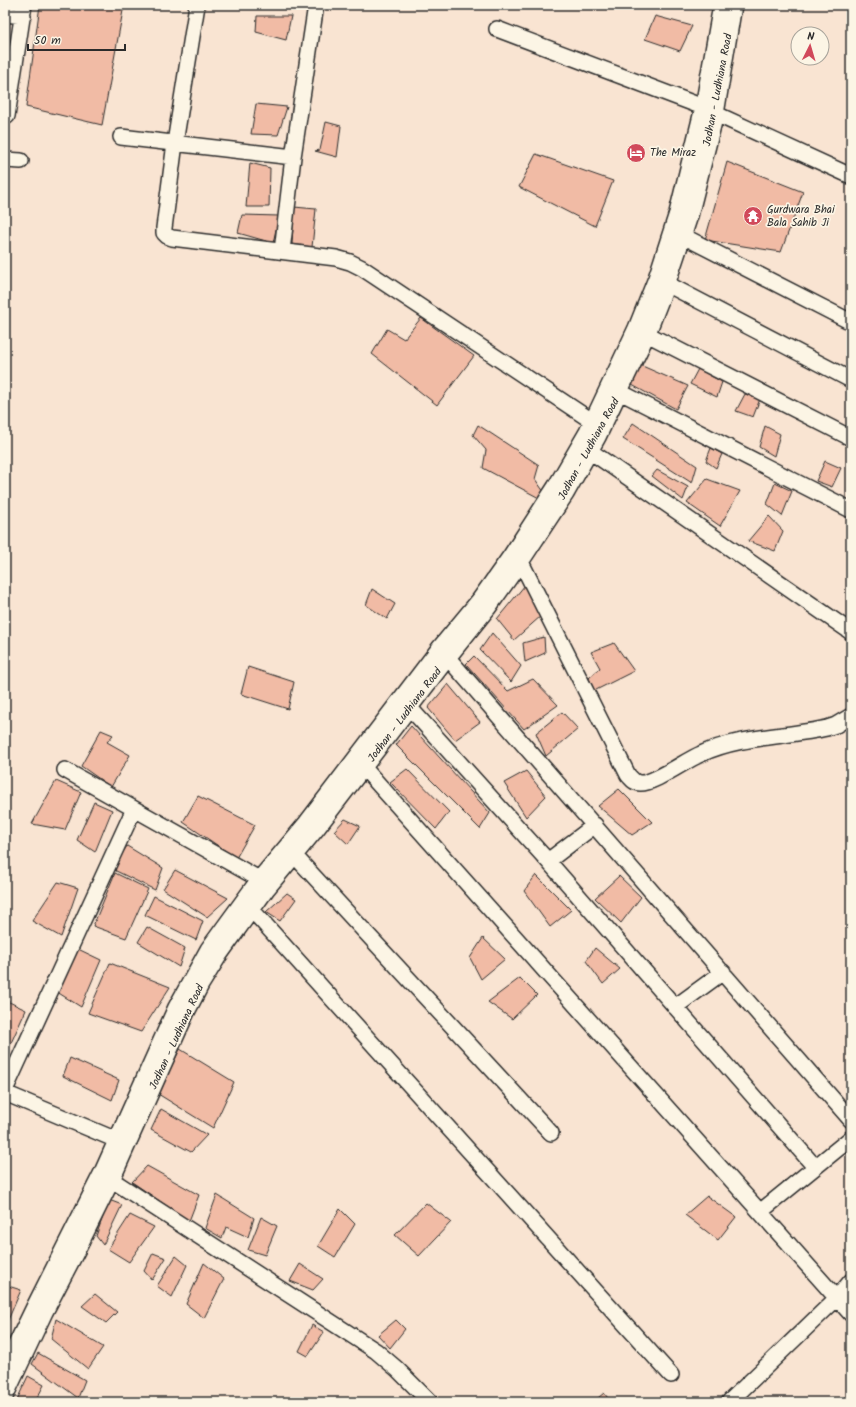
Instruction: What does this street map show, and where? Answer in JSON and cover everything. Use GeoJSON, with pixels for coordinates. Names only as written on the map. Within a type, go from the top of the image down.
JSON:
{"type":"FeatureCollection","features":[{"type":"Feature","properties":{"kind":"street"},"geometry":{"type":"LineString","coordinates":[[197,5],[175,142],[164,233],[172,238],[336,258],[350,262],[362,268],[592,420]]}},
{"type":"Feature","properties":{"kind":"street"},"geometry":{"type":"LineString","coordinates":[[282,251],[293,157],[316,5]]}},
{"type":"Feature","properties":{"kind":"street","name":"Jodhan - Ludhiana Road"},"geometry":{"type":"LineString","coordinates":[[5,1397],[45,1312],[112,1180],[123,1143],[176,1007],[208,949],[259,879],[306,823],[440,646],[479,600],[511,555],[555,487],[592,420],[636,328],[656,278],[710,111],[721,5]]}},
{"type":"Feature","properties":{"kind":"street","name":"Jodhan - Ludhiana Road"},"geometry":{"type":"LineString","coordinates":[[5,1367],[69,1239],[123,1143],[201,985],[219,956],[267,889],[364,768],[489,607],[566,494],[590,451],[647,334],[667,284],[690,216],[710,111],[734,5]]}},
{"type":"Feature","properties":{"kind":"street"},"geometry":{"type":"LineString","coordinates":[[5,14],[23,10],[9,82],[7,116]]}},
{"type":"Feature","properties":{"kind":"street"},"geometry":{"type":"LineString","coordinates":[[497,29],[710,111],[851,176]]}},
{"type":"Feature","properties":{"kind":"street"},"geometry":{"type":"LineString","coordinates":[[121,137],[175,142],[293,157]]}},
{"type":"Feature","properties":{"kind":"street"},"geometry":{"type":"LineString","coordinates":[[5,160],[21,161]]}},
{"type":"Feature","properties":{"kind":"street"},"geometry":{"type":"LineString","coordinates":[[683,236],[851,322]]}},
{"type":"Feature","properties":{"kind":"street"},"geometry":{"type":"LineString","coordinates":[[667,284],[851,380]]}},
{"type":"Feature","properties":{"kind":"street"},"geometry":{"type":"LineString","coordinates":[[647,334],[851,438]]}},
{"type":"Feature","properties":{"kind":"street"},"geometry":{"type":"LineString","coordinates":[[620,392],[851,510]]}},
{"type":"Feature","properties":{"kind":"street"},"geometry":{"type":"LineString","coordinates":[[590,451],[851,632]]}},
{"type":"Feature","properties":{"kind":"street"},"geometry":{"type":"LineString","coordinates":[[521,562],[628,775],[633,781],[641,783],[650,782],[699,754],[720,746],[827,728],[836,725],[851,716]]}},
{"type":"Feature","properties":{"kind":"street"},"geometry":{"type":"LineString","coordinates":[[448,658],[851,1120]]}},
{"type":"Feature","properties":{"kind":"street"},"geometry":{"type":"LineString","coordinates":[[410,708],[548,861],[815,1167]]}},
{"type":"Feature","properties":{"kind":"street"},"geometry":{"type":"LineString","coordinates":[[364,768],[851,1314]]}},
{"type":"Feature","properties":{"kind":"street"},"geometry":{"type":"LineString","coordinates":[[65,770],[259,879]]}},
{"type":"Feature","properties":{"kind":"street"},"geometry":{"type":"LineString","coordinates":[[123,1143],[5,1091],[134,809]]}},
{"type":"Feature","properties":{"kind":"street"},"geometry":{"type":"LineString","coordinates":[[548,861],[595,825]]}},
{"type":"Feature","properties":{"kind":"street"},"geometry":{"type":"LineString","coordinates":[[294,856],[551,1133]]}},
{"type":"Feature","properties":{"kind":"street"},"geometry":{"type":"LineString","coordinates":[[252,910],[671,1375]]}},
{"type":"Feature","properties":{"kind":"street"},"geometry":{"type":"LineString","coordinates":[[675,1007],[723,972]]}},
{"type":"Feature","properties":{"kind":"street"},"geometry":{"type":"LineString","coordinates":[[760,1212],[851,1138]]}},
{"type":"Feature","properties":{"kind":"street"},"geometry":{"type":"LineString","coordinates":[[112,1180],[376,1351],[397,1369],[430,1402]]}},
{"type":"Feature","properties":{"kind":"street"},"geometry":{"type":"LineString","coordinates":[[729,1402],[837,1298],[851,1281]]}},
{"type":"Feature","properties":{"kind":"building"},"geometry":{"type":"Polygon","coordinates":[[[40,5],[124,5],[102,125],[26,107],[40,5]]]}},
{"type":"Feature","properties":{"kind":"building"},"geometry":{"type":"Polygon","coordinates":[[[257,16],[291,16],[286,40],[256,32],[257,16]]]}},
{"type":"Feature","properties":{"kind":"building"},"geometry":{"type":"Polygon","coordinates":[[[655,16],[692,26],[680,51],[645,39],[655,16]]]}},
{"type":"Feature","properties":{"kind":"building"},"geometry":{"type":"Polygon","coordinates":[[[256,104],[287,107],[278,135],[251,134],[256,104]]]}},
{"type":"Feature","properties":{"kind":"building"},"geometry":{"type":"Polygon","coordinates":[[[326,122],[341,126],[337,157],[315,151],[320,150],[326,122]]]}},
{"type":"Feature","properties":{"kind":"building"},"geometry":{"type":"Polygon","coordinates":[[[536,154],[613,181],[595,226],[519,187],[536,154]]]}},
{"type":"Feature","properties":{"kind":"building","name":"Gurdwara Bhai Bala Sahib Ji"},"geometry":{"type":"Polygon","coordinates":[[[727,162],[803,192],[781,252],[705,240],[727,162]]]}},
{"type":"Feature","properties":{"kind":"building"},"geometry":{"type":"Polygon","coordinates":[[[250,163],[270,168],[269,207],[246,207],[250,163]]]}},
{"type":"Feature","properties":{"kind":"building"},"geometry":{"type":"Polygon","coordinates":[[[294,207],[316,209],[312,247],[292,244],[294,207]]]}},
{"type":"Feature","properties":{"kind":"building"},"geometry":{"type":"Polygon","coordinates":[[[242,215],[279,216],[273,243],[238,233],[242,215]]]}},
{"type":"Feature","properties":{"kind":"building"},"geometry":{"type":"Polygon","coordinates":[[[421,318],[474,356],[437,405],[372,354],[387,329],[404,339],[421,318]]]}},
{"type":"Feature","properties":{"kind":"building"},"geometry":{"type":"Polygon","coordinates":[[[640,365],[688,386],[676,409],[632,385],[640,365]]]}},
{"type":"Feature","properties":{"kind":"building"},"geometry":{"type":"Polygon","coordinates":[[[698,369],[722,382],[717,397],[690,384],[698,369]]]}},
{"type":"Feature","properties":{"kind":"building"},"geometry":{"type":"Polygon","coordinates":[[[745,394],[760,399],[753,417],[736,411],[745,394]]]}},
{"type":"Feature","properties":{"kind":"building"},"geometry":{"type":"Polygon","coordinates":[[[633,423],[697,466],[692,483],[623,439],[633,423]]]}},
{"type":"Feature","properties":{"kind":"building"},"geometry":{"type":"Polygon","coordinates":[[[478,425],[539,465],[535,479],[544,492],[541,499],[483,468],[486,450],[473,435],[478,425]]]}},
{"type":"Feature","properties":{"kind":"building"},"geometry":{"type":"Polygon","coordinates":[[[765,426],[780,434],[774,456],[759,447],[765,426]]]}},
{"type":"Feature","properties":{"kind":"building"},"geometry":{"type":"Polygon","coordinates":[[[711,448],[722,454],[716,468],[706,461],[711,448]]]}},
{"type":"Feature","properties":{"kind":"building"},"geometry":{"type":"Polygon","coordinates":[[[825,461],[841,468],[832,487],[816,481],[825,461]]]}},
{"type":"Feature","properties":{"kind":"building"},"geometry":{"type":"Polygon","coordinates":[[[657,470],[688,487],[683,500],[652,476],[657,470]]]}},
{"type":"Feature","properties":{"kind":"building"},"geometry":{"type":"Polygon","coordinates":[[[707,479],[740,491],[720,526],[687,503],[707,479]]]}},
{"type":"Feature","properties":{"kind":"building"},"geometry":{"type":"Polygon","coordinates":[[[775,483],[792,491],[782,516],[767,504],[775,483]]]}},
{"type":"Feature","properties":{"kind":"building"},"geometry":{"type":"Polygon","coordinates":[[[769,516],[783,531],[775,551],[748,541],[769,516]]]}},
{"type":"Feature","properties":{"kind":"building"},"geometry":{"type":"Polygon","coordinates":[[[525,585],[541,616],[514,640],[497,619],[525,585]]]}},
{"type":"Feature","properties":{"kind":"building"},"geometry":{"type":"Polygon","coordinates":[[[372,589],[395,604],[387,619],[366,605],[372,589]]]}},
{"type":"Feature","properties":{"kind":"building"},"geometry":{"type":"Polygon","coordinates":[[[492,633],[521,666],[511,682],[480,650],[492,633]]]}},
{"type":"Feature","properties":{"kind":"building"},"geometry":{"type":"Polygon","coordinates":[[[544,637],[545,653],[525,662],[523,643],[544,637]]]}},
{"type":"Feature","properties":{"kind":"building"},"geometry":{"type":"Polygon","coordinates":[[[614,643],[634,671],[594,691],[589,678],[600,668],[591,652],[614,643]]]}},
{"type":"Feature","properties":{"kind":"building"},"geometry":{"type":"Polygon","coordinates":[[[474,656],[508,691],[533,679],[558,705],[524,729],[466,664],[474,656]]]}},
{"type":"Feature","properties":{"kind":"building"},"geometry":{"type":"Polygon","coordinates":[[[248,667],[294,682],[288,709],[241,694],[248,667]]]}},
{"type":"Feature","properties":{"kind":"building"},"geometry":{"type":"Polygon","coordinates":[[[448,684],[480,722],[455,740],[428,708],[448,684]]]}},
{"type":"Feature","properties":{"kind":"building"},"geometry":{"type":"Polygon","coordinates":[[[562,712],[578,729],[546,756],[536,733],[562,712]]]}},
{"type":"Feature","properties":{"kind":"building"},"geometry":{"type":"Polygon","coordinates":[[[411,726],[490,813],[480,829],[396,745],[411,726]]]}},
{"type":"Feature","properties":{"kind":"building"},"geometry":{"type":"Polygon","coordinates":[[[101,730],[113,735],[107,742],[130,755],[111,787],[81,766],[101,730]]]}},
{"type":"Feature","properties":{"kind":"building"},"geometry":{"type":"Polygon","coordinates":[[[407,769],[449,812],[436,829],[390,782],[407,769]]]}},
{"type":"Feature","properties":{"kind":"building"},"geometry":{"type":"Polygon","coordinates":[[[526,771],[546,796],[526,817],[504,783],[526,771]]]}},
{"type":"Feature","properties":{"kind":"building"},"geometry":{"type":"Polygon","coordinates":[[[56,781],[81,792],[65,830],[32,824],[56,781]]]}},
{"type":"Feature","properties":{"kind":"building"},"geometry":{"type":"Polygon","coordinates":[[[619,789],[652,822],[632,835],[598,806],[619,789]]]}},
{"type":"Feature","properties":{"kind":"building"},"geometry":{"type":"Polygon","coordinates":[[[198,796],[255,825],[236,858],[183,822],[198,796]]]}},
{"type":"Feature","properties":{"kind":"building"},"geometry":{"type":"Polygon","coordinates":[[[94,802],[112,810],[95,852],[77,840],[94,802]]]}},
{"type":"Feature","properties":{"kind":"building"},"geometry":{"type":"Polygon","coordinates":[[[345,819],[360,826],[348,844],[334,831],[345,819]]]}},
{"type":"Feature","properties":{"kind":"building"},"geometry":{"type":"Polygon","coordinates":[[[127,846],[163,868],[155,890],[112,869],[127,846]]]}},
{"type":"Feature","properties":{"kind":"building"},"geometry":{"type":"Polygon","coordinates":[[[175,870],[228,898],[207,917],[163,889],[175,870]]]}},
{"type":"Feature","properties":{"kind":"building"},"geometry":{"type":"Polygon","coordinates":[[[115,873],[148,889],[126,938],[93,926],[115,873]]]}},
{"type":"Feature","properties":{"kind":"building"},"geometry":{"type":"Polygon","coordinates":[[[536,875],[571,910],[550,927],[524,891],[536,875]]]}},
{"type":"Feature","properties":{"kind":"building"},"geometry":{"type":"Polygon","coordinates":[[[619,876],[641,897],[621,923],[595,898],[619,876]]]}},
{"type":"Feature","properties":{"kind":"building"},"geometry":{"type":"Polygon","coordinates":[[[58,882],[78,888],[61,937],[32,921],[58,882]]]}},
{"type":"Feature","properties":{"kind":"building"},"geometry":{"type":"Polygon","coordinates":[[[287,893],[296,899],[280,921],[266,912],[287,893]]]}},
{"type":"Feature","properties":{"kind":"building"},"geometry":{"type":"Polygon","coordinates":[[[154,896],[203,921],[196,940],[145,915],[154,896]]]}},
{"type":"Feature","properties":{"kind":"building"},"geometry":{"type":"Polygon","coordinates":[[[147,927],[185,948],[179,967],[138,942],[147,927]]]}},
{"type":"Feature","properties":{"kind":"building"},"geometry":{"type":"Polygon","coordinates":[[[483,938],[505,959],[481,979],[470,958],[483,938]]]}},
{"type":"Feature","properties":{"kind":"building"},"geometry":{"type":"Polygon","coordinates":[[[595,948],[620,969],[603,984],[586,961],[595,948]]]}},
{"type":"Feature","properties":{"kind":"building"},"geometry":{"type":"Polygon","coordinates":[[[78,949],[101,960],[81,1007],[57,992],[78,949]]]}},
{"type":"Feature","properties":{"kind":"building"},"geometry":{"type":"Polygon","coordinates":[[[110,963],[170,987],[141,1032],[88,1013],[110,963]]]}},
{"type":"Feature","properties":{"kind":"building"},"geometry":{"type":"Polygon","coordinates":[[[520,978],[537,995],[512,1019],[488,1002],[520,978]]]}},
{"type":"Feature","properties":{"kind":"building"},"geometry":{"type":"Polygon","coordinates":[[[5,1000],[26,1010],[5,1056],[5,1000]]]}},
{"type":"Feature","properties":{"kind":"building"},"geometry":{"type":"Polygon","coordinates":[[[180,1049],[234,1082],[213,1128],[158,1094],[180,1049]]]}},
{"type":"Feature","properties":{"kind":"building"},"geometry":{"type":"Polygon","coordinates":[[[70,1058],[119,1080],[112,1100],[63,1076],[70,1058]]]}},
{"type":"Feature","properties":{"kind":"building"},"geometry":{"type":"Polygon","coordinates":[[[161,1109],[207,1135],[191,1152],[151,1130],[161,1109]]]}},
{"type":"Feature","properties":{"kind":"building"},"geometry":{"type":"Polygon","coordinates":[[[147,1166],[199,1195],[189,1221],[132,1182],[147,1166]]]}},
{"type":"Feature","properties":{"kind":"building"},"geometry":{"type":"Polygon","coordinates":[[[217,1195],[254,1218],[248,1237],[226,1227],[222,1238],[205,1228],[217,1195]]]}},
{"type":"Feature","properties":{"kind":"building"},"geometry":{"type":"Polygon","coordinates":[[[707,1196],[736,1217],[718,1240],[685,1215],[707,1196]]]}},
{"type":"Feature","properties":{"kind":"building"},"geometry":{"type":"Polygon","coordinates":[[[109,1200],[122,1205],[103,1245],[96,1236],[109,1200]]]}},
{"type":"Feature","properties":{"kind":"building"},"geometry":{"type":"Polygon","coordinates":[[[426,1203],[451,1222],[419,1256],[395,1235],[426,1203]]]}},
{"type":"Feature","properties":{"kind":"building"},"geometry":{"type":"Polygon","coordinates":[[[340,1209],[355,1224],[335,1257],[318,1246],[340,1209]]]}},
{"type":"Feature","properties":{"kind":"building"},"geometry":{"type":"Polygon","coordinates":[[[130,1215],[154,1227],[129,1262],[108,1249],[130,1215]]]}},
{"type":"Feature","properties":{"kind":"building"},"geometry":{"type":"Polygon","coordinates":[[[261,1217],[277,1226],[265,1255],[248,1250],[261,1217]]]}},
{"type":"Feature","properties":{"kind":"building"},"geometry":{"type":"Polygon","coordinates":[[[153,1253],[166,1258],[152,1280],[144,1271],[153,1253]]]}},
{"type":"Feature","properties":{"kind":"building"},"geometry":{"type":"Polygon","coordinates":[[[176,1256],[187,1265],[172,1297],[157,1286],[176,1256]]]}},
{"type":"Feature","properties":{"kind":"building"},"geometry":{"type":"Polygon","coordinates":[[[204,1263],[224,1279],[204,1318],[186,1304],[204,1263]]]}},
{"type":"Feature","properties":{"kind":"building"},"geometry":{"type":"Polygon","coordinates":[[[300,1264],[323,1279],[313,1290],[290,1281],[300,1264]]]}},
{"type":"Feature","properties":{"kind":"building"},"geometry":{"type":"Polygon","coordinates":[[[5,1285],[21,1290],[5,1327],[5,1285]]]}},
{"type":"Feature","properties":{"kind":"building"},"geometry":{"type":"Polygon","coordinates":[[[95,1294],[117,1312],[106,1323],[82,1306],[95,1294]]]}},
{"type":"Feature","properties":{"kind":"building"},"geometry":{"type":"Polygon","coordinates":[[[56,1319],[103,1347],[88,1369],[51,1339],[56,1319]]]}},
{"type":"Feature","properties":{"kind":"building"},"geometry":{"type":"Polygon","coordinates":[[[396,1320],[405,1329],[390,1348],[378,1335],[396,1320]]]}},
{"type":"Feature","properties":{"kind":"building"},"geometry":{"type":"Polygon","coordinates":[[[312,1325],[324,1332],[308,1356],[299,1351],[312,1325]]]}},
{"type":"Feature","properties":{"kind":"building"},"geometry":{"type":"Polygon","coordinates":[[[38,1353],[85,1380],[78,1398],[32,1364],[38,1353]]]}},
{"type":"Feature","properties":{"kind":"building"},"geometry":{"type":"Polygon","coordinates":[[[28,1376],[44,1385],[35,1402],[16,1402],[28,1376]]]}},
{"type":"Feature","properties":{"kind":"building"},"geometry":{"type":"Polygon","coordinates":[[[604,1393],[611,1402],[593,1402],[604,1393]]]}},
{"type":"Feature","properties":{"kind":"place","name":"The Miraz"},"geometry":{"type":"Point","coordinates":[636,153]}},
{"type":"Feature","properties":{"kind":"place","name":"Gurdwara Bhai Bala Sahib Ji"},"geometry":{"type":"Point","coordinates":[753,216]}}]}
